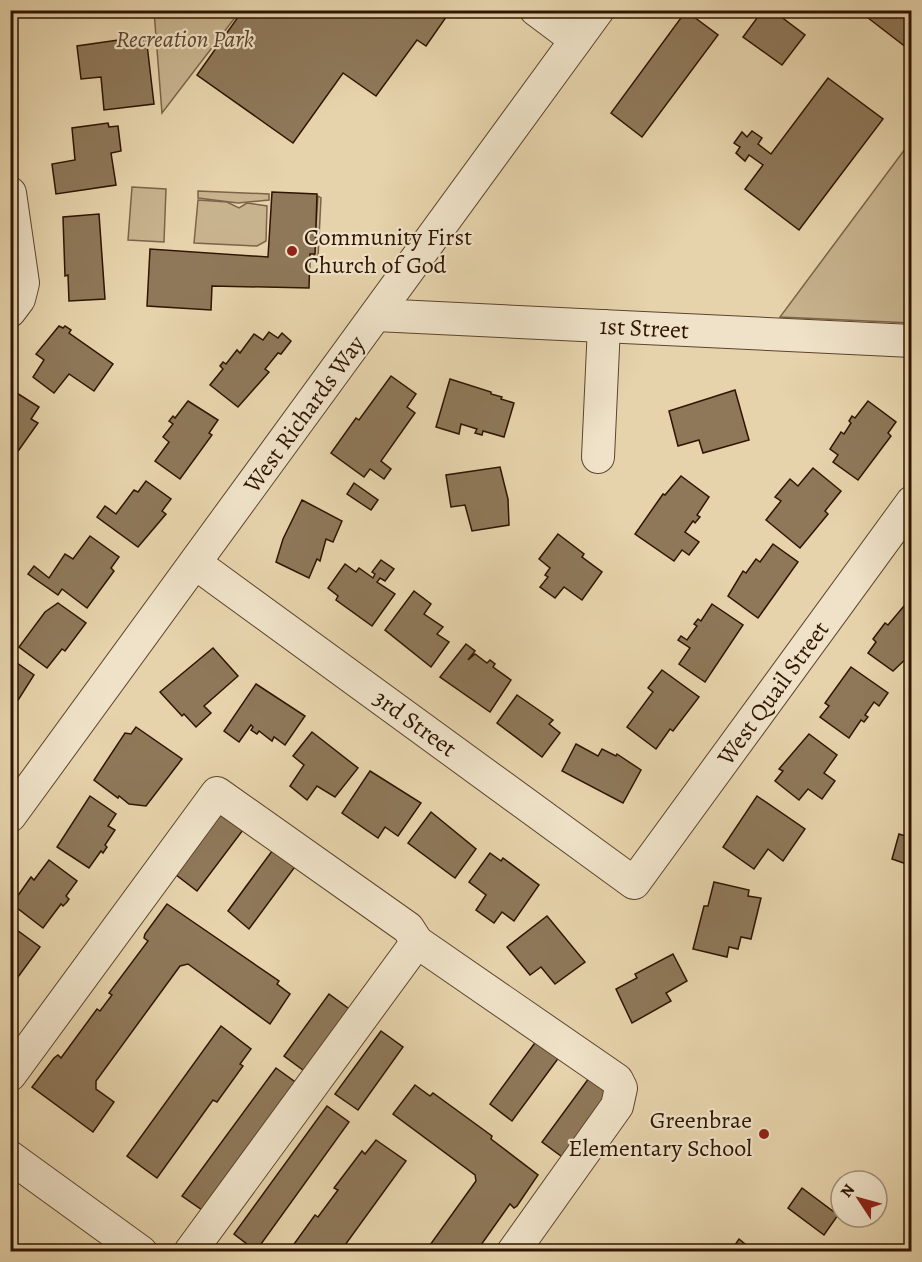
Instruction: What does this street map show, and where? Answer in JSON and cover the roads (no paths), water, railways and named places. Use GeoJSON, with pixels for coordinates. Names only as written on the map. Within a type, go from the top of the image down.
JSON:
{"type":"FeatureCollection","features":[{"type":"Feature","properties":{"kind":"street"},"geometry":{"type":"LineString","coordinates":[[536,10],[576,40]]}},
{"type":"Feature","properties":{"kind":"street","name":"West Richards Way"},"geometry":{"type":"LineString","coordinates":[[10,816],[598,10]]}},
{"type":"Feature","properties":{"kind":"street"},"geometry":{"type":"LineString","coordinates":[[10,193],[23,283],[19,299],[10,311]]}},
{"type":"Feature","properties":{"kind":"street","name":"1st Street"},"geometry":{"type":"LineString","coordinates":[[376,315],[912,341]]}},
{"type":"Feature","properties":{"kind":"street"},"geometry":{"type":"LineString","coordinates":[[598,457],[604,326]]}},
{"type":"Feature","properties":{"kind":"street","name":"West Quail Street"},"geometry":{"type":"LineString","coordinates":[[634,883],[912,502]]}},
{"type":"Feature","properties":{"kind":"street","name":"3rd Street"},"geometry":{"type":"LineString","coordinates":[[195,563],[634,883]]}},
{"type":"Feature","properties":{"kind":"street"},"geometry":{"type":"LineString","coordinates":[[10,1075],[217,793],[408,928],[417,942],[617,1080],[621,1088],[616,1106],[513,1251]]}},
{"type":"Feature","properties":{"kind":"street"},"geometry":{"type":"LineString","coordinates":[[190,1251],[417,942]]}},
{"type":"Feature","properties":{"kind":"street"},"geometry":{"type":"LineString","coordinates":[[10,1157],[141,1251]]}},
{"type":"Feature","properties":{"kind":"place","name":"Community First Church of God"},"geometry":{"type":"Point","coordinates":[292,251]}},
{"type":"Feature","properties":{"kind":"place","name":"Greenbrae Elementary School"},"geometry":{"type":"Point","coordinates":[764,1134]}},
{"type":"Feature","properties":{"kind":"park label","name":"Recreation Park"},"geometry":{"type":"Point","coordinates":[185,39]}}]}
